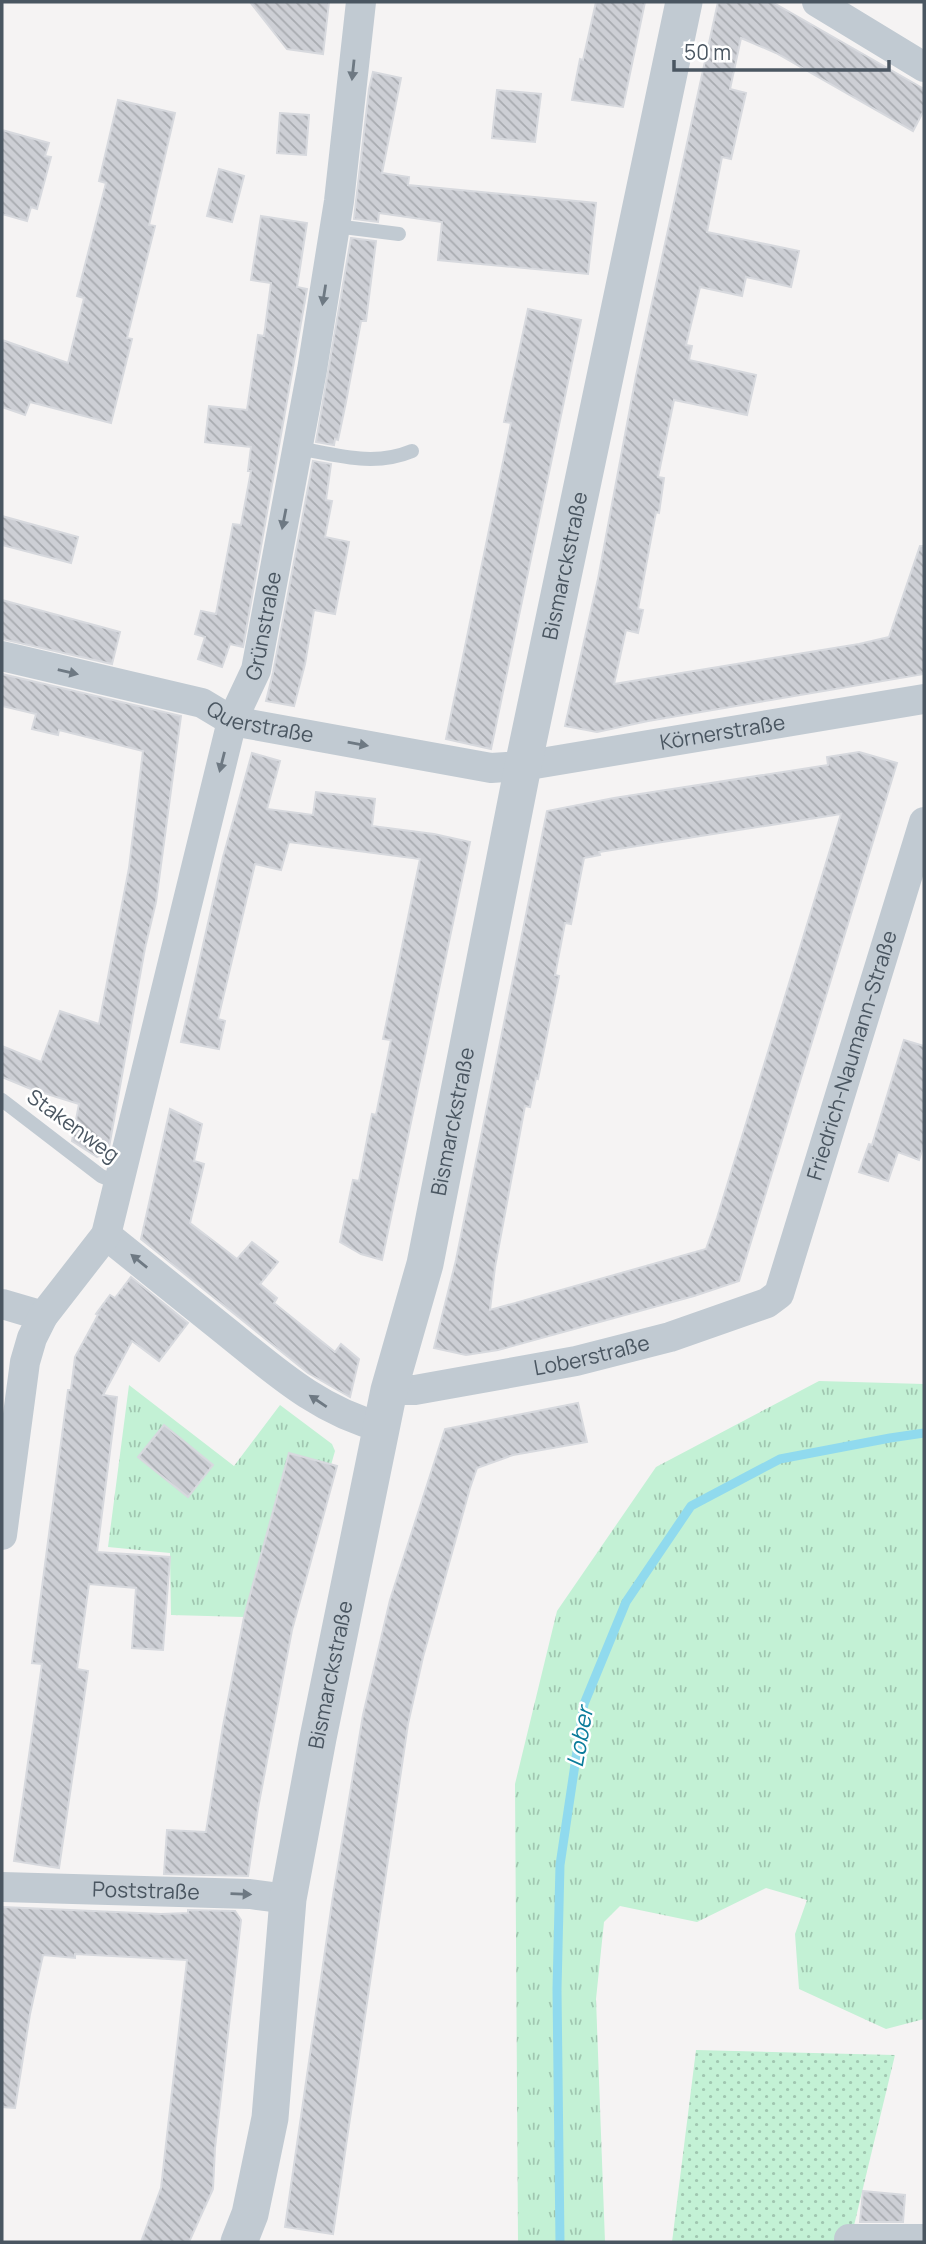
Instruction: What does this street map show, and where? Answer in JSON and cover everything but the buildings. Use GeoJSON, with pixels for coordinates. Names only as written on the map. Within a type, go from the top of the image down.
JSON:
{"type":"FeatureCollection","features":[{"type":"Feature","properties":{"kind":"street","name":"Grünstraße"},"geometry":{"type":"LineString","coordinates":[[106,1235],[232,721],[256,670],[298,448],[335,226],[361,2]]}},
{"type":"Feature","properties":{"kind":"street","name":"Bismarckstraße"},"geometry":{"type":"LineString","coordinates":[[239,2242],[253,2202],[270,2118],[288,1899],[318,1738],[389,1390],[425,1264],[523,766],[684,2]]}},
{"type":"Feature","properties":{"kind":"street"},"geometry":{"type":"LineString","coordinates":[[817,2],[924,67]]}},
{"type":"Feature","properties":{"kind":"street","name":"Querstraße"},"geometry":{"type":"LineString","coordinates":[[2,656],[202,702],[232,721],[491,768],[523,766]]}},
{"type":"Feature","properties":{"kind":"street","name":"Körnerstraße"},"geometry":{"type":"LineString","coordinates":[[523,766],[924,699]]}},
{"type":"Feature","properties":{"kind":"street","name":"Friedrich-Naumann-Straße"},"geometry":{"type":"LineString","coordinates":[[782,1287],[924,822]]}},
{"type":"Feature","properties":{"kind":"street"},"geometry":{"type":"LineString","coordinates":[[2,1535],[25,1362],[32,1338],[43,1316],[106,1235],[323,1406],[353,1420],[381,1427]]}},
{"type":"Feature","properties":{"kind":"street","name":"Loberstraße"},"geometry":{"type":"LineString","coordinates":[[389,1390],[428,1388],[576,1361],[670,1337],[767,1303],[779,1294],[782,1287]]}},
{"type":"Feature","properties":{"kind":"street"},"geometry":{"type":"LineString","coordinates":[[2,1304],[43,1316]]}},
{"type":"Feature","properties":{"kind":"street","name":"Poststraße"},"geometry":{"type":"LineString","coordinates":[[2,1887],[250,1894],[288,1899]]}},
{"type":"Feature","properties":{"kind":"street"},"geometry":{"type":"LineString","coordinates":[[849,2239],[924,2239]]}},
{"type":"Feature","properties":{"kind":"lane"},"geometry":{"type":"LineString","coordinates":[[335,226],[399,234]]}},
{"type":"Feature","properties":{"kind":"lane"},"geometry":{"type":"LineString","coordinates":[[298,448],[374,460],[394,459],[412,451]]}},
{"type":"Feature","properties":{"kind":"lane","name":"Stakenweg"},"geometry":{"type":"LineString","coordinates":[[2,1100],[102,1176],[120,1184]]}},
{"type":"Feature","properties":{"kind":"green space"},"geometry":{"type":"Polygon","coordinates":[[[819,1381],[924,1384],[924,2019],[886,2029],[799,1989],[795,1934],[807,1900],[766,1888],[697,1922],[620,1906],[604,1922],[596,1999],[605,2242],[518,2242],[515,1784],[557,1611],[656,1467],[819,1381]]]}},
{"type":"Feature","properties":{"kind":"green space"},"geometry":{"type":"Polygon","coordinates":[[[129,1385],[234,1466],[280,1405],[332,1444],[335,1451],[331,1465],[289,1454],[244,1617],[171,1615],[170,1553],[108,1547],[129,1385]]]}},
{"type":"Feature","properties":{"kind":"green space"},"geometry":{"type":"Polygon","coordinates":[[[696,2050],[895,2055],[850,2242],[672,2242],[696,2050]]]}},
{"type":"Feature","properties":{"kind":"waterway","name":"Lober"},"geometry":{"type":"LineString","coordinates":[[560,2242],[557,1989],[560,1865],[584,1704],[626,1602],[691,1506],[780,1459],[924,1433]]}}]}
